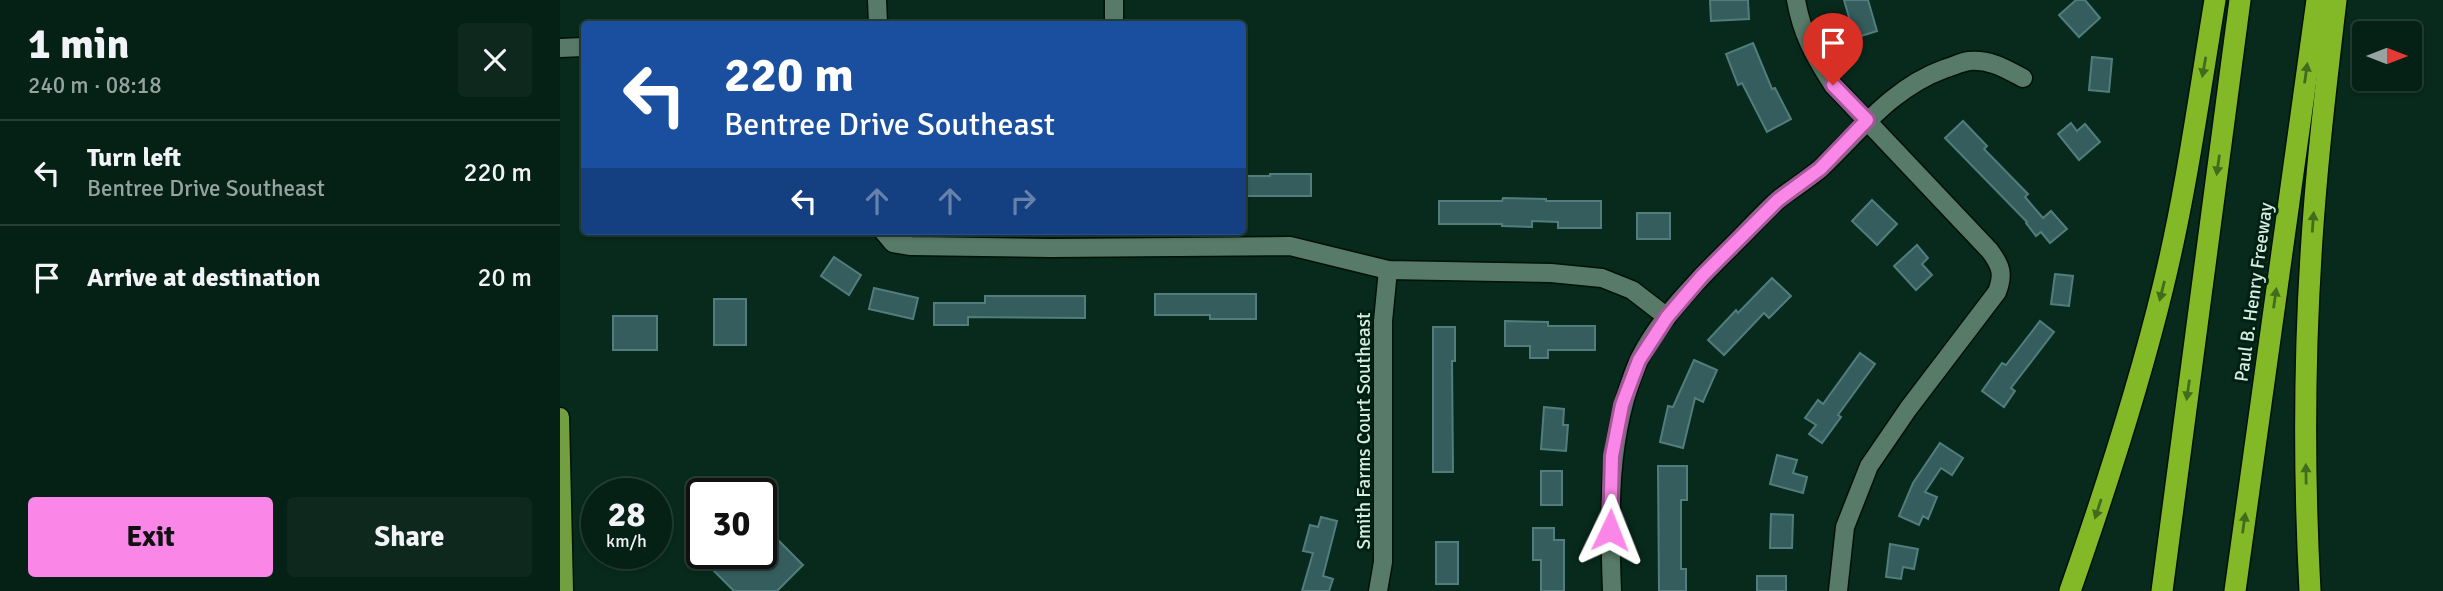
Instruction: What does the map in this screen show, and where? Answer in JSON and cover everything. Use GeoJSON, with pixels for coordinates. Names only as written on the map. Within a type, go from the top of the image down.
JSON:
{"type":"FeatureCollection","features":[{"type":"Feature","properties":{"kind":"highway"},"geometry":{"type":"LineString","coordinates":[[2070,591],[2127,420],[2163,286],[2178,219],[2215,0]]}},
{"type":"Feature","properties":{"kind":"highway"},"geometry":{"type":"LineString","coordinates":[[2162,591],[2240,0]]}},
{"type":"Feature","properties":{"kind":"highway","name":"Paul B. Henry Freeway"},"geometry":{"type":"LineString","coordinates":[[2235,591],[2316,0]]}},
{"type":"Feature","properties":{"kind":"highway"},"geometry":{"type":"LineString","coordinates":[[2310,591],[2306,460],[2307,337],[2317,174],[2336,0]]}},
{"type":"Feature","properties":{"kind":"main road"},"geometry":{"type":"LineString","coordinates":[[560,417],[564,591]]}},
{"type":"Feature","properties":{"kind":"street"},"geometry":{"type":"LineString","coordinates":[[877,0],[878,21]]}},
{"type":"Feature","properties":{"kind":"street"},"geometry":{"type":"LineString","coordinates":[[1114,0],[1114,21]]}},
{"type":"Feature","properties":{"kind":"street"},"geometry":{"type":"LineString","coordinates":[[1796,0],[1800,23],[1813,54],[1833,85],[2000,264],[2003,278],[1997,292],[1908,409],[1869,466],[1845,527],[1838,591]]}},
{"type":"Feature","properties":{"kind":"street"},"geometry":{"type":"LineString","coordinates":[[560,48],[581,47]]}},
{"type":"Feature","properties":{"kind":"street"},"geometry":{"type":"LineString","coordinates":[[1612,591],[1612,456],[1622,405],[1639,360],[1667,317],[1702,276],[1778,200],[1820,169],[1867,120],[1900,91],[1927,76],[1968,61],[1995,63],[2024,78]]}},
{"type":"Feature","properties":{"kind":"street"},"geometry":{"type":"LineString","coordinates":[[888,237],[911,246],[1118,239],[1290,246],[1388,270],[1551,273],[1602,278],[1632,290],[1667,317]]}},
{"type":"Feature","properties":{"kind":"street","name":"Smith Farms Court Southeast"},"geometry":{"type":"LineString","coordinates":[[1378,591],[1383,562],[1383,321],[1388,270]]}},
{"type":"Feature","properties":{"kind":"building"},"geometry":{"type":"Polygon","coordinates":[[[1710,0],[1748,0],[1749,19],[1711,21],[1710,0]]]}},
{"type":"Feature","properties":{"kind":"building"},"geometry":{"type":"Polygon","coordinates":[[[1844,0],[1868,0],[1877,31],[1855,38],[1844,0]]]}},
{"type":"Feature","properties":{"kind":"building"},"geometry":{"type":"Polygon","coordinates":[[[2076,0],[2085,0],[2100,18],[2079,37],[2059,15],[2076,0]]]}},
{"type":"Feature","properties":{"kind":"building"},"geometry":{"type":"Polygon","coordinates":[[[1753,43],[1772,89],[1775,88],[1791,119],[1767,132],[1742,83],[1738,85],[1726,54],[1753,43]]]}},
{"type":"Feature","properties":{"kind":"building"},"geometry":{"type":"Polygon","coordinates":[[[2092,57],[2112,59],[2109,92],[2089,90],[2092,57]]]}},
{"type":"Feature","properties":{"kind":"building"},"geometry":{"type":"Polygon","coordinates":[[[1963,121],[1987,146],[1984,149],[2028,194],[2025,197],[2043,218],[2051,211],[2067,229],[2050,243],[2041,232],[2036,236],[2027,222],[1945,138],[1963,121]]]}},
{"type":"Feature","properties":{"kind":"building"},"geometry":{"type":"Polygon","coordinates":[[[2071,123],[2077,131],[2085,124],[2100,142],[2079,160],[2058,134],[2071,123]]]}},
{"type":"Feature","properties":{"kind":"building"},"geometry":{"type":"Polygon","coordinates":[[[1311,174],[1311,196],[1246,196],[1246,176],[1311,174]]]}},
{"type":"Feature","properties":{"kind":"building"},"geometry":{"type":"Polygon","coordinates":[[[1503,198],[1601,201],[1601,228],[1558,228],[1558,222],[1532,221],[1532,227],[1439,224],[1439,201],[1502,201],[1503,198]]]}},
{"type":"Feature","properties":{"kind":"building"},"geometry":{"type":"Polygon","coordinates":[[[1872,200],[1897,224],[1877,245],[1852,221],[1872,200]]]}},
{"type":"Feature","properties":{"kind":"building"},"geometry":{"type":"Polygon","coordinates":[[[1637,213],[1670,213],[1670,239],[1637,239],[1637,213]]]}},
{"type":"Feature","properties":{"kind":"building"},"geometry":{"type":"Polygon","coordinates":[[[1917,245],[1928,258],[1922,264],[1932,275],[1916,290],[1894,266],[1917,245]]]}},
{"type":"Feature","properties":{"kind":"building"},"geometry":{"type":"Polygon","coordinates":[[[834,257],[861,275],[849,295],[821,276],[834,257]]]}},
{"type":"Feature","properties":{"kind":"building"},"geometry":{"type":"Polygon","coordinates":[[[2055,274],[2073,276],[2069,306],[2051,304],[2055,274]]]}},
{"type":"Feature","properties":{"kind":"building"},"geometry":{"type":"Polygon","coordinates":[[[1772,278],[1791,296],[1769,318],[1764,313],[1724,355],[1708,340],[1772,278]]]}},
{"type":"Feature","properties":{"kind":"building"},"geometry":{"type":"Polygon","coordinates":[[[874,288],[918,298],[913,319],[869,309],[874,288]]]}},
{"type":"Feature","properties":{"kind":"building"},"geometry":{"type":"Polygon","coordinates":[[[1155,294],[1256,294],[1256,319],[1210,319],[1210,315],[1155,315],[1155,294]]]}},
{"type":"Feature","properties":{"kind":"building"},"geometry":{"type":"Polygon","coordinates":[[[985,296],[1085,296],[1085,318],[968,317],[968,325],[934,325],[934,303],[985,303],[985,296]]]}},
{"type":"Feature","properties":{"kind":"building"},"geometry":{"type":"Polygon","coordinates":[[[714,299],[746,299],[746,345],[714,345],[714,299]]]}},
{"type":"Feature","properties":{"kind":"building"},"geometry":{"type":"Polygon","coordinates":[[[613,316],[657,316],[657,350],[613,350],[613,316]]]}},
{"type":"Feature","properties":{"kind":"building"},"geometry":{"type":"Polygon","coordinates":[[[1505,321],[1548,322],[1548,326],[1595,326],[1595,350],[1548,350],[1548,358],[1530,358],[1530,346],[1505,346],[1505,321]]]}},
{"type":"Feature","properties":{"kind":"building"},"geometry":{"type":"Polygon","coordinates":[[[2040,321],[2054,332],[2011,388],[2015,391],[2004,407],[1982,391],[2002,363],[2006,365],[2040,321]]]}},
{"type":"Feature","properties":{"kind":"building"},"geometry":{"type":"Polygon","coordinates":[[[1433,327],[1455,327],[1455,361],[1452,361],[1453,472],[1433,472],[1433,327]]]}},
{"type":"Feature","properties":{"kind":"building"},"geometry":{"type":"Polygon","coordinates":[[[1860,353],[1875,364],[1838,415],[1841,417],[1822,443],[1809,434],[1816,425],[1805,418],[1818,400],[1823,404],[1860,353]]]}},
{"type":"Feature","properties":{"kind":"building"},"geometry":{"type":"Polygon","coordinates":[[[1694,360],[1717,370],[1703,402],[1695,398],[1683,448],[1660,442],[1668,406],[1673,407],[1694,360]]]}},
{"type":"Feature","properties":{"kind":"building"},"geometry":{"type":"Polygon","coordinates":[[[1544,407],[1564,409],[1563,425],[1568,425],[1566,451],[1541,449],[1544,407]]]}},
{"type":"Feature","properties":{"kind":"building"},"geometry":{"type":"Polygon","coordinates":[[[1940,443],[1963,458],[1952,475],[1941,468],[1925,492],[1937,497],[1928,519],[1923,516],[1919,525],[1899,516],[1913,483],[1940,443]]]}},
{"type":"Feature","properties":{"kind":"building"},"geometry":{"type":"Polygon","coordinates":[[[1777,455],[1797,460],[1793,473],[1807,477],[1803,493],[1770,484],[1777,455]]]}},
{"type":"Feature","properties":{"kind":"building"},"geometry":{"type":"Polygon","coordinates":[[[1658,466],[1687,466],[1687,500],[1681,500],[1681,569],[1686,569],[1686,591],[1659,591],[1658,466]]]}},
{"type":"Feature","properties":{"kind":"building"},"geometry":{"type":"Polygon","coordinates":[[[1541,471],[1562,471],[1562,505],[1541,505],[1541,471]]]}},
{"type":"Feature","properties":{"kind":"building"},"geometry":{"type":"Polygon","coordinates":[[[1771,514],[1793,515],[1792,548],[1770,548],[1771,514]]]}},
{"type":"Feature","properties":{"kind":"building"},"geometry":{"type":"Polygon","coordinates":[[[1321,517],[1337,521],[1323,576],[1333,579],[1329,591],[1302,591],[1313,553],[1303,551],[1310,525],[1318,527],[1321,517]]]}},
{"type":"Feature","properties":{"kind":"building"},"geometry":{"type":"Polygon","coordinates":[[[1533,528],[1554,528],[1554,540],[1564,540],[1564,591],[1541,591],[1541,560],[1533,560],[1533,528]]]}},
{"type":"Feature","properties":{"kind":"building"},"geometry":{"type":"Polygon","coordinates":[[[777,539],[803,565],[777,591],[734,591],[712,569],[777,569],[777,539]]]}},
{"type":"Feature","properties":{"kind":"building"},"geometry":{"type":"Polygon","coordinates":[[[1436,542],[1458,542],[1458,584],[1436,584],[1436,542]]]}},
{"type":"Feature","properties":{"kind":"building"},"geometry":{"type":"Polygon","coordinates":[[[1890,544],[1918,549],[1914,569],[1903,567],[1901,579],[1886,577],[1890,544]]]}},
{"type":"Feature","properties":{"kind":"building"},"geometry":{"type":"Polygon","coordinates":[[[1757,576],[1786,576],[1786,591],[1757,591],[1757,576]]]}},
{"type":"Feature","properties":{"kind":"route"},"geometry":{"type":"LineString","coordinates":[[1610,530],[1612,456],[1622,405],[1639,360],[1667,317],[1702,276],[1778,200],[1820,169],[1867,120],[1833,85]]}}]}
